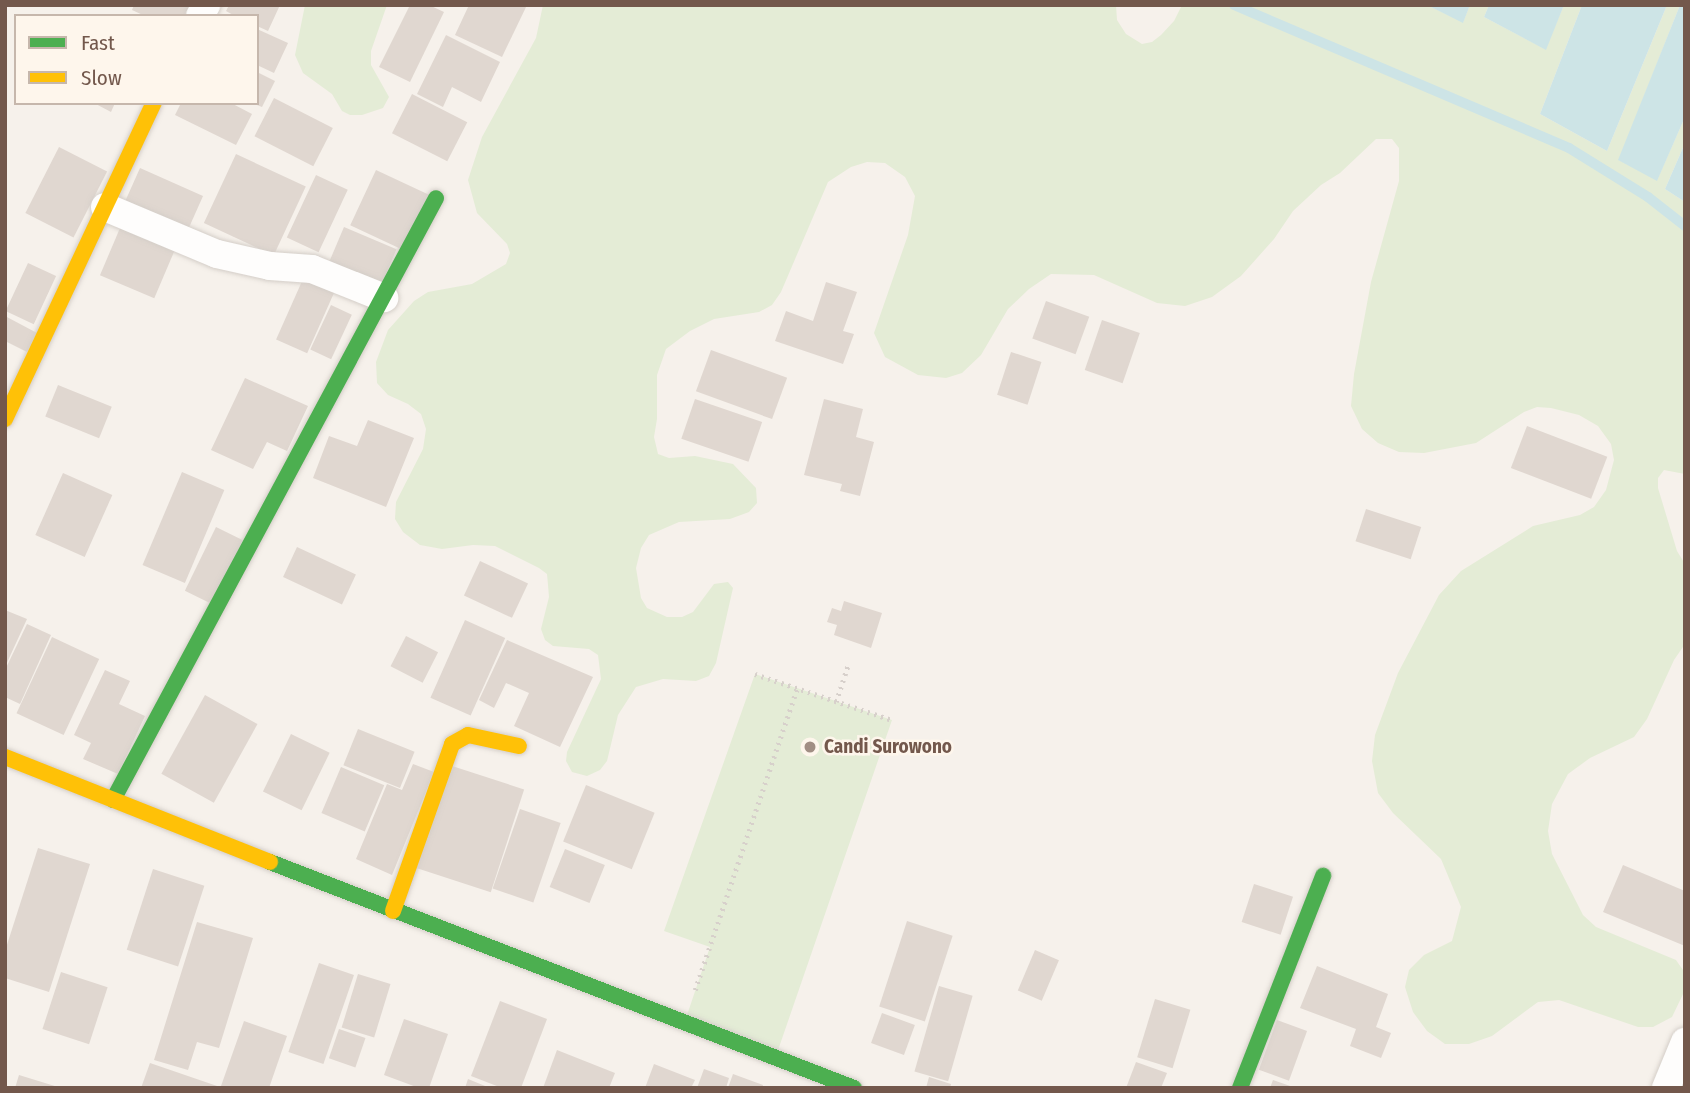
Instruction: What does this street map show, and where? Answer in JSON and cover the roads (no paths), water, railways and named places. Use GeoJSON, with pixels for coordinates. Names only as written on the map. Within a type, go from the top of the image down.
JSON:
{"type":"FeatureCollection","features":[{"type":"Feature","properties":{"kind":"street"},"geometry":{"type":"LineString","coordinates":[[5,419],[153,105]]}},
{"type":"Feature","properties":{"kind":"street"},"geometry":{"type":"LineString","coordinates":[[113,800],[436,198]]}},
{"type":"Feature","properties":{"kind":"street"},"geometry":{"type":"LineString","coordinates":[[105,207],[217,254],[270,266],[312,269],[383,298]]}},
{"type":"Feature","properties":{"kind":"street"},"geometry":{"type":"LineString","coordinates":[[393,911],[452,744],[468,735],[519,746]]}},
{"type":"Feature","properties":{"kind":"street"},"geometry":{"type":"LineString","coordinates":[[5,757],[393,911],[854,1088]]}},
{"type":"Feature","properties":{"kind":"street"},"geometry":{"type":"LineString","coordinates":[[1240,1088],[1323,876]]}},
{"type":"Feature","properties":{"kind":"street"},"geometry":{"type":"LineString","coordinates":[[1666,1088],[1685,1042]]}},
{"type":"Feature","properties":{"kind":"water"},"geometry":{"type":"Polygon","coordinates":[[[1427,5],[1470,5],[1463,23],[1427,5]]]}},
{"type":"Feature","properties":{"kind":"water"},"geometry":{"type":"Polygon","coordinates":[[[1489,5],[1564,5],[1546,50],[1484,17],[1489,5]]]}},
{"type":"Feature","properties":{"kind":"water"},"geometry":{"type":"Polygon","coordinates":[[[1582,5],[1667,5],[1607,151],[1540,114],[1582,5]]]}},
{"type":"Feature","properties":{"kind":"water"},"geometry":{"type":"Polygon","coordinates":[[[1680,5],[1685,5],[1685,117],[1657,181],[1618,160],[1680,5]]]}},
{"type":"Feature","properties":{"kind":"water"},"geometry":{"type":"Polygon","coordinates":[[[1685,143],[1685,202],[1665,189],[1685,143]]]}},
{"type":"Feature","properties":{"kind":"waterway"},"geometry":{"type":"LineString","coordinates":[[1234,5],[1569,148],[1648,197],[1685,226]]}},
{"type":"Feature","properties":{"kind":"place","name":"Candi Surowono"},"geometry":{"type":"Point","coordinates":[810,747]}}]}
